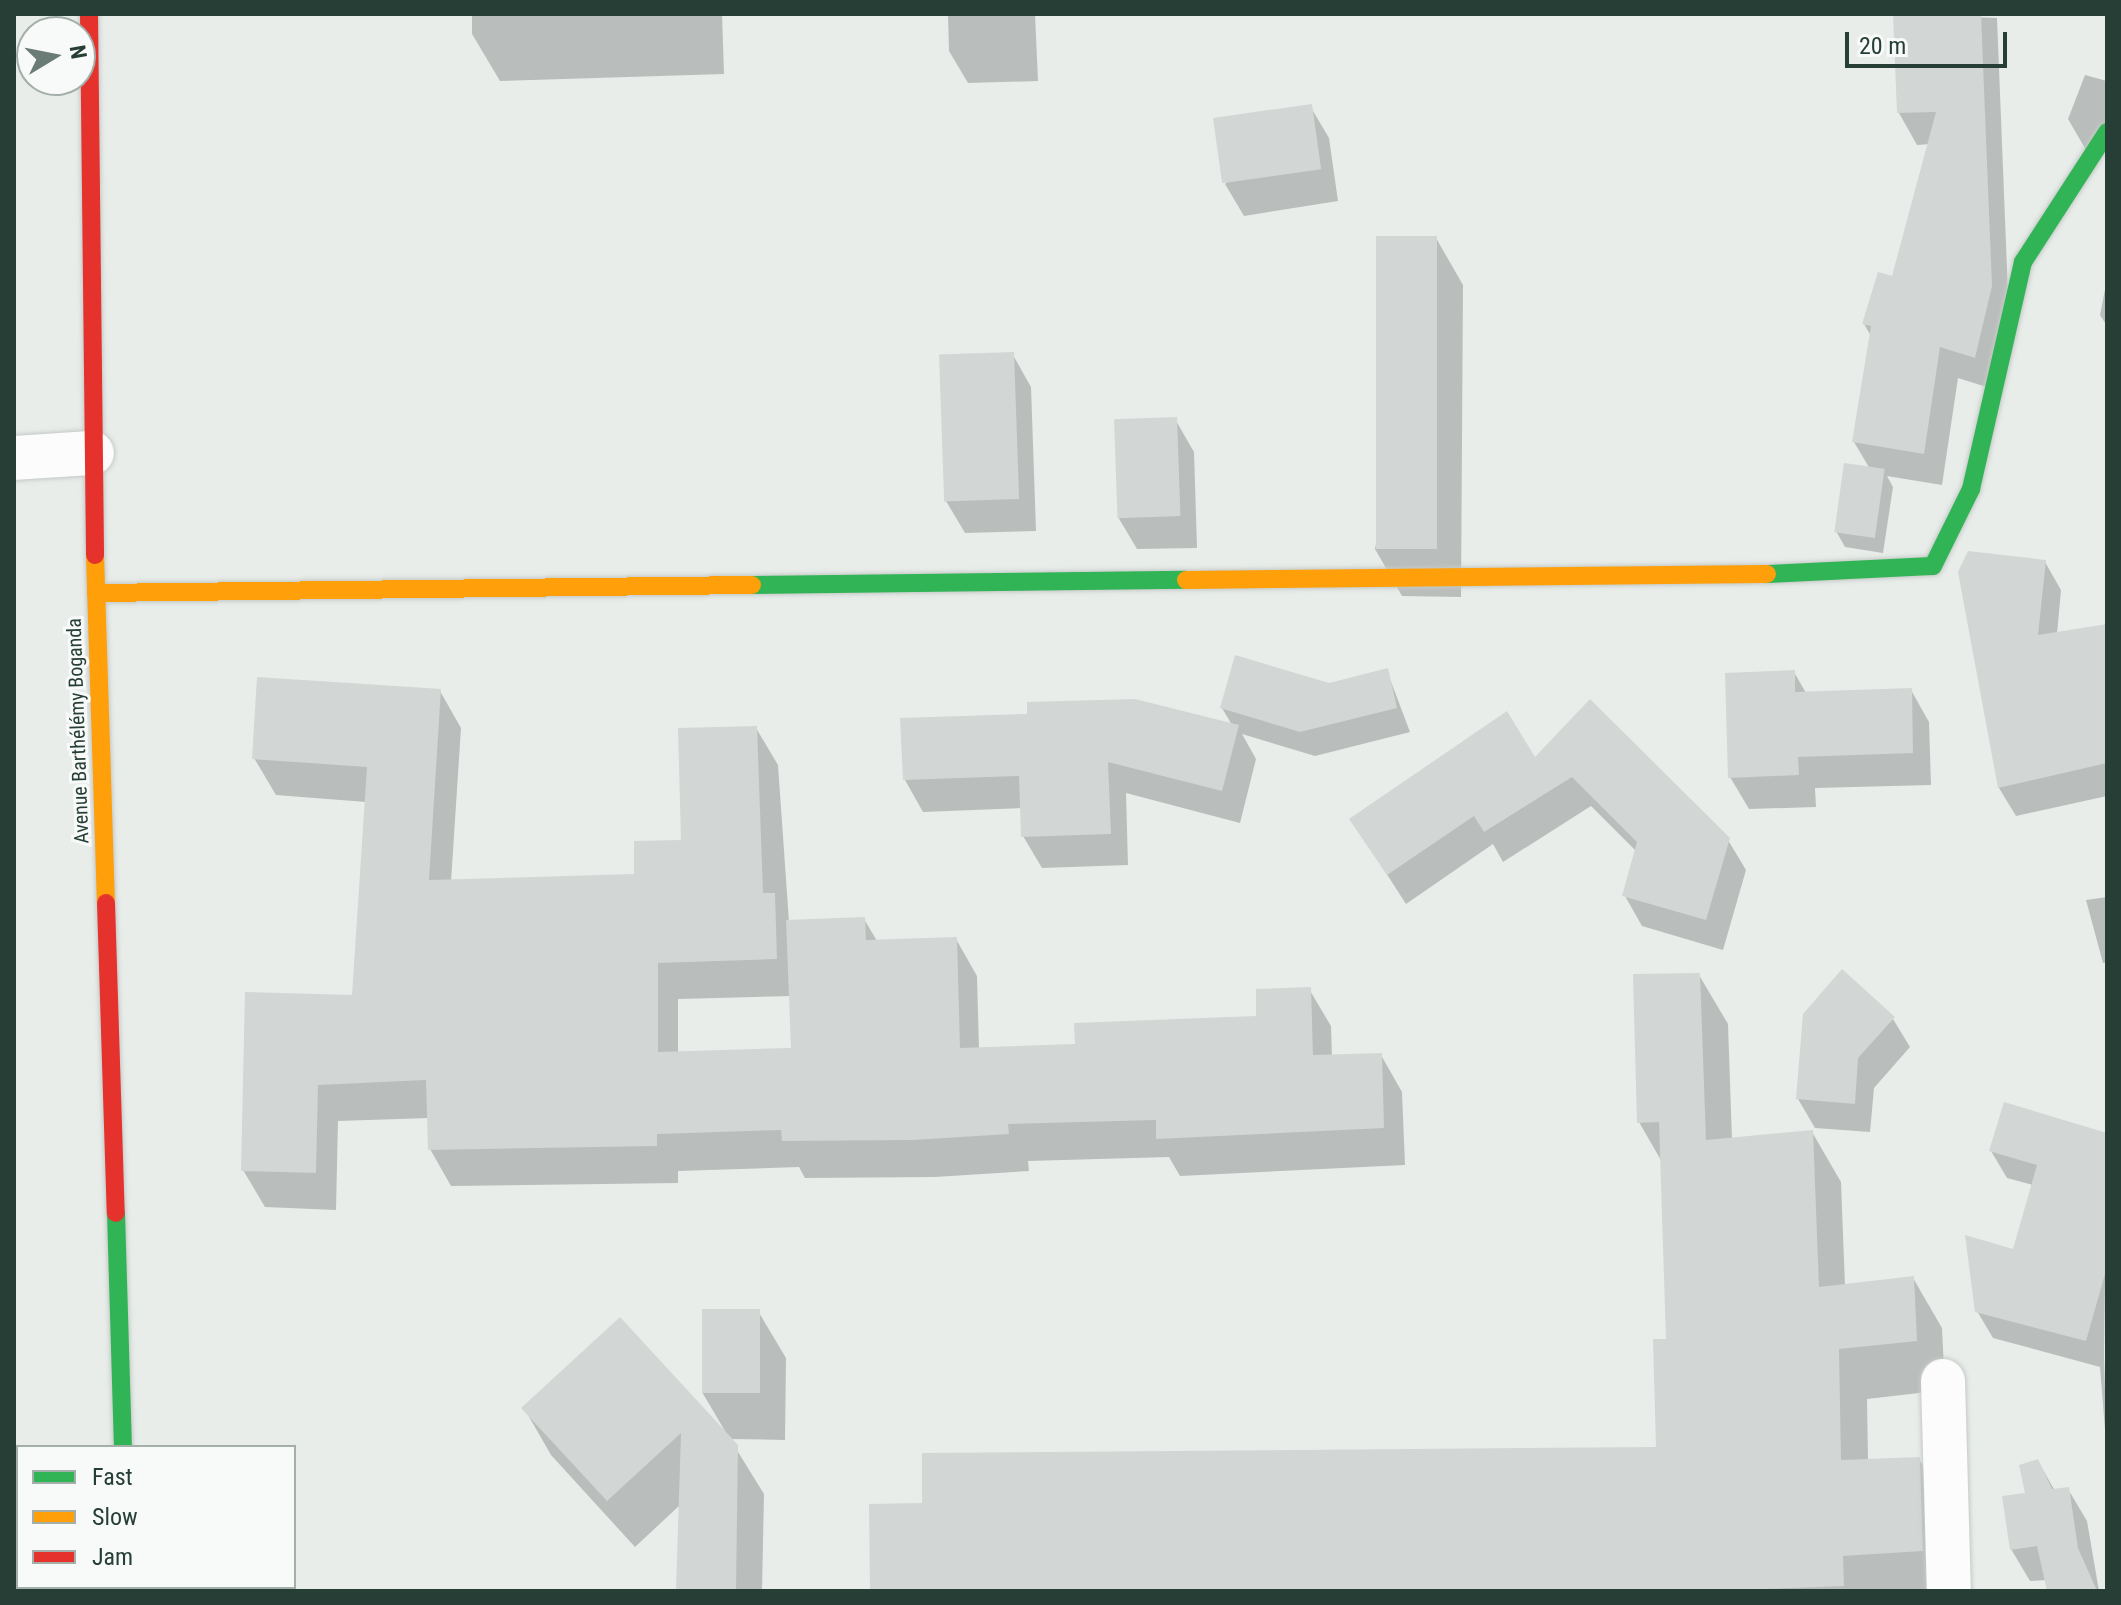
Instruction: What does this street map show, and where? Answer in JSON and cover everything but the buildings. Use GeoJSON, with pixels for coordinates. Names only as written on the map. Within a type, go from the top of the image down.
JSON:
{"type":"FeatureCollection","features":[{"type":"Feature","properties":{"kind":"street","name":"Avenue Barthélémy Boganda"},"geometry":{"type":"LineString","coordinates":[[89,14],[92,453],[123,1445]]}},
{"type":"Feature","properties":{"kind":"street"},"geometry":{"type":"LineString","coordinates":[[96,593],[1907,572],[1933,566],[1971,489],[2023,262],[2107,132]]}},
{"type":"Feature","properties":{"kind":"street"},"geometry":{"type":"LineString","coordinates":[[14,458],[92,453]]}},
{"type":"Feature","properties":{"kind":"street"},"geometry":{"type":"LineString","coordinates":[[1943,1381],[1949,1591]]}},
{"type":"Feature","properties":{"kind":"traffic: fast"},"geometry":{"type":"LineString","coordinates":[[1767,574],[1933,566],[1971,489],[2023,262],[2107,132]]}},
{"type":"Feature","properties":{"kind":"traffic: fast"},"geometry":{"type":"LineString","coordinates":[[752,585],[1186,580]]}},
{"type":"Feature","properties":{"kind":"traffic: fast"},"geometry":{"type":"LineString","coordinates":[[116,1213],[123,1445]]}},
{"type":"Feature","properties":{"kind":"traffic: slow"},"geometry":{"type":"LineString","coordinates":[[95,555],[106,903]]}},
{"type":"Feature","properties":{"kind":"traffic: slow"},"geometry":{"type":"LineString","coordinates":[[1186,580],[1767,574]]}},
{"type":"Feature","properties":{"kind":"traffic: slow"},"geometry":{"type":"LineString","coordinates":[[96,593],[752,585]]}},
{"type":"Feature","properties":{"kind":"traffic: jam"},"geometry":{"type":"LineString","coordinates":[[89,14],[95,555]]}},
{"type":"Feature","properties":{"kind":"traffic: jam"},"geometry":{"type":"LineString","coordinates":[[106,903],[116,1213]]}}]}
